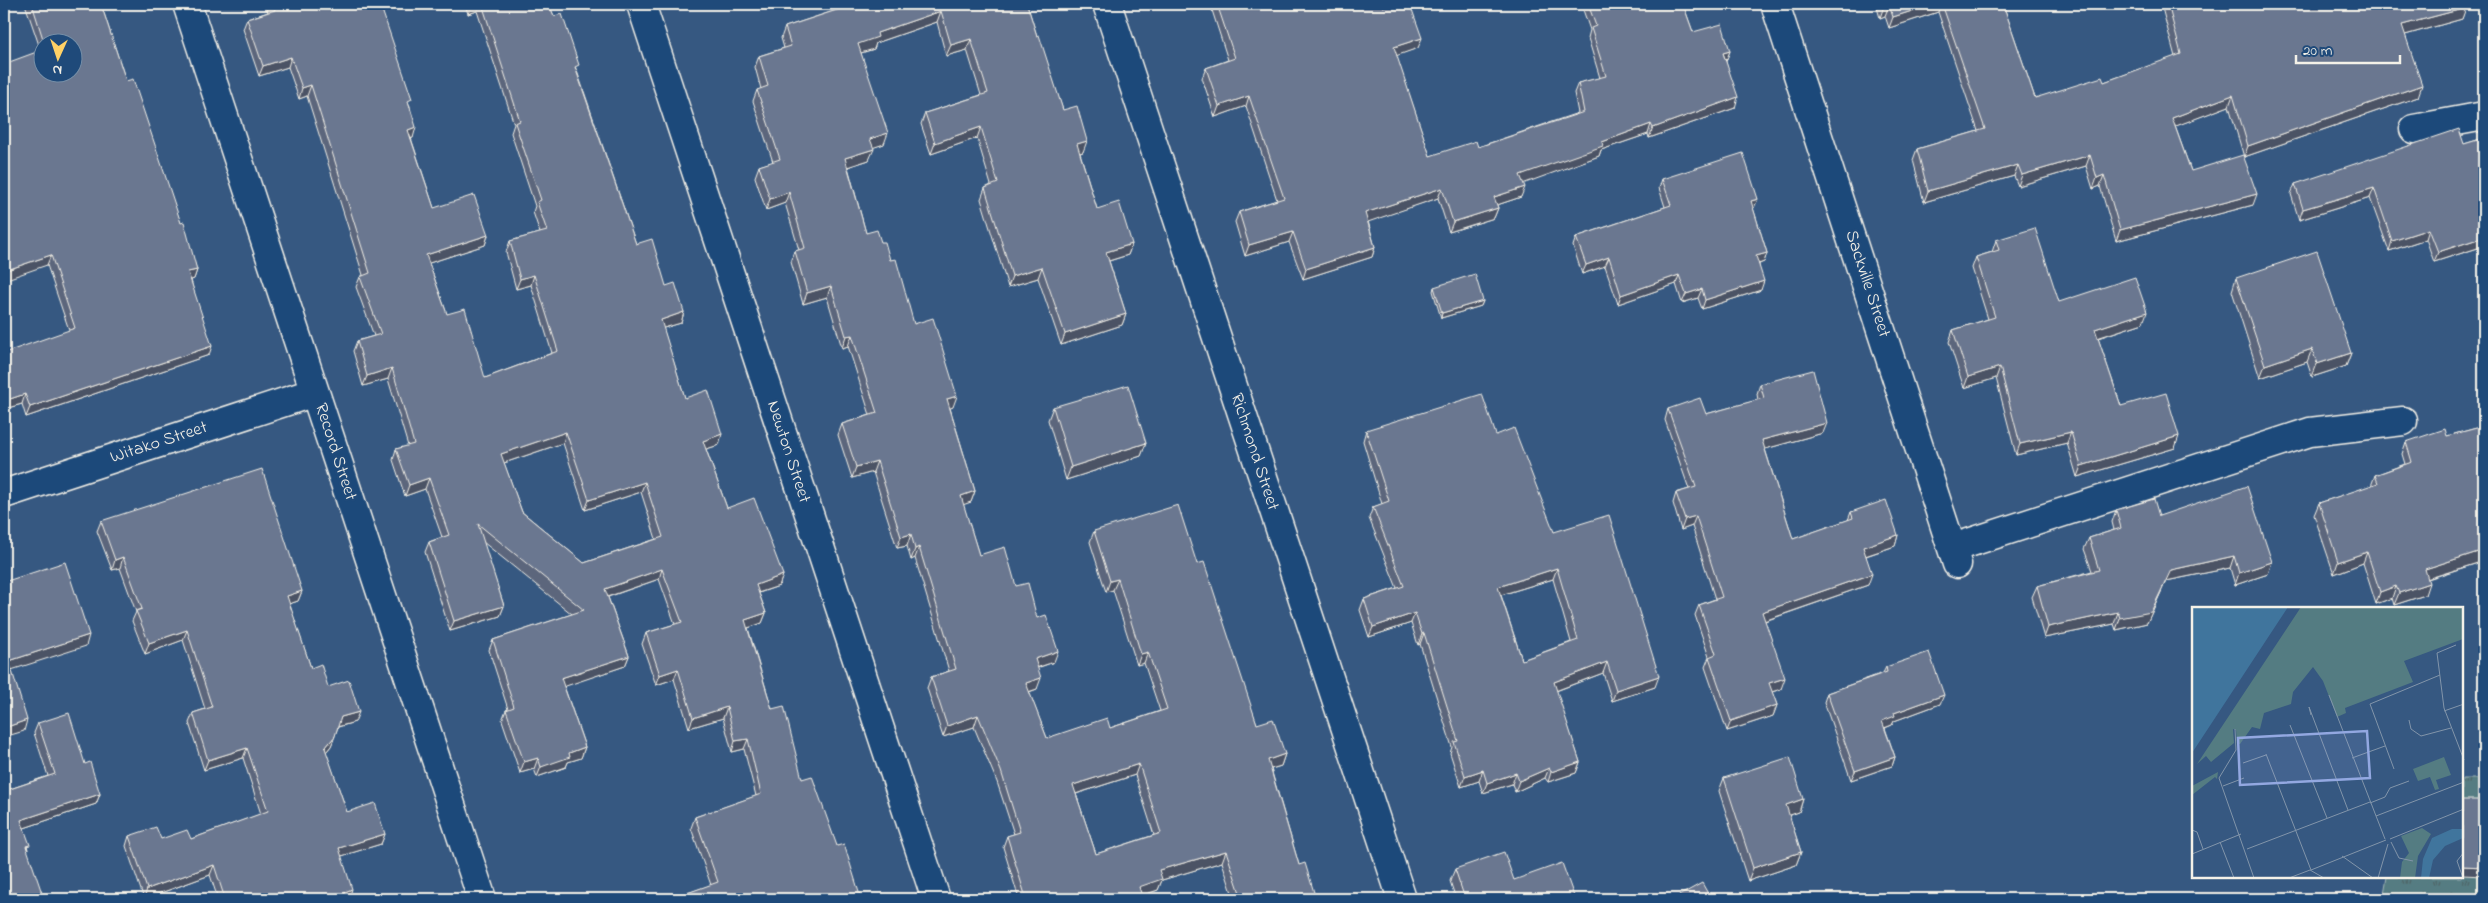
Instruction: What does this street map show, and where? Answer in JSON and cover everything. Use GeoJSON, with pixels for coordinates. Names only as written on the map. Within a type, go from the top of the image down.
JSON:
{"type":"FeatureCollection","features":[{"type":"Feature","properties":{"kind":"street","name":"Record Street"},"geometry":{"type":"LineString","coordinates":[[187,4],[482,899]]}},
{"type":"Feature","properties":{"kind":"street","name":"Newton Street"},"geometry":{"type":"LineString","coordinates":[[641,4],[936,899]]}},
{"type":"Feature","properties":{"kind":"street","name":"Richmond Street"},"geometry":{"type":"LineString","coordinates":[[1107,4],[1402,899]]}},
{"type":"Feature","properties":{"kind":"street","name":"Sackville Street"},"geometry":{"type":"LineString","coordinates":[[1775,4],[1955,556],[2310,432],[2403,421]]}},
{"type":"Feature","properties":{"kind":"street"},"geometry":{"type":"LineString","coordinates":[[2414,129],[2484,116]]}},
{"type":"Feature","properties":{"kind":"street","name":"Witako Street"},"geometry":{"type":"LineString","coordinates":[[4,494],[315,392]]}},
{"type":"Feature","properties":{"kind":"green space"},"geometry":{"type":"Polygon","coordinates":[[[2463,779],[2484,779],[2484,899],[2383,899],[2387,878],[2463,878],[2463,779]]]}},
{"type":"Feature","properties":{"kind":"building"},"geometry":{"type":"Polygon","coordinates":[[[32,4],[101,4],[126,81],[133,79],[181,223],[184,222],[197,270],[188,272],[212,346],[30,407],[25,394],[4,401],[4,353],[75,328],[51,255],[4,271],[4,64],[32,54],[32,82],[82,82],[82,32],[41,32],[32,4]]]}},
{"type":"Feature","properties":{"kind":"building"},"geometry":{"type":"Polygon","coordinates":[[[273,4],[380,4],[412,99],[408,101],[416,127],[408,130],[434,208],[474,195],[488,235],[426,255],[447,314],[465,309],[485,378],[558,351],[534,275],[520,279],[510,241],[547,231],[537,202],[541,200],[515,123],[520,121],[482,4],[549,4],[554,16],[562,14],[579,65],[575,67],[636,244],[652,239],[666,286],[675,283],[684,312],[661,320],[685,398],[708,390],[722,434],[703,441],[727,508],[754,498],[783,575],[756,585],[766,613],[745,620],[772,709],[784,706],[802,779],[812,776],[837,846],[844,844],[861,899],[677,899],[676,897],[718,882],[695,817],[761,794],[748,739],[735,741],[727,707],[693,718],[678,669],[660,675],[646,633],[682,622],[662,569],[605,589],[629,656],[561,678],[585,747],[569,753],[570,757],[541,767],[538,758],[524,762],[506,710],[514,707],[493,640],[584,610],[478,524],[504,606],[454,621],[429,542],[449,535],[429,478],[409,485],[396,449],[414,444],[392,368],[367,376],[357,341],[381,334],[360,277],[370,273],[311,85],[302,88],[291,57],[263,66],[247,19],[275,10],[273,4]],[[566,432],[501,454],[522,512],[584,563],[663,537],[645,482],[589,500],[566,432]]]}},
{"type":"Feature","properties":{"kind":"building"},"geometry":{"type":"Polygon","coordinates":[[[855,4],[1027,4],[1063,110],[1077,106],[1087,141],[1077,144],[1097,209],[1119,202],[1132,244],[1106,252],[1126,314],[1065,334],[1042,267],[1012,276],[985,188],[998,183],[981,127],[935,143],[925,113],[988,93],[971,39],[951,45],[941,11],[877,33],[878,37],[858,44],[888,133],[870,139],[874,149],[845,158],[866,233],[877,230],[881,242],[885,242],[890,260],[896,259],[914,324],[933,318],[957,396],[947,399],[975,491],[961,496],[979,555],[1005,547],[1016,586],[1028,583],[1037,618],[1046,615],[1058,651],[1035,659],[1041,678],[1026,683],[1047,738],[1107,718],[1110,728],[1167,709],[1148,652],[1141,654],[1118,579],[1110,581],[1094,531],[1178,505],[1197,564],[1204,562],[1257,724],[1273,719],[1285,754],[1268,760],[1299,865],[1305,863],[1316,899],[1242,899],[1226,851],[1159,870],[1162,879],[1139,887],[1143,899],[1033,899],[1032,896],[1026,898],[1007,836],[1020,832],[1001,771],[978,715],[947,726],[931,677],[956,669],[919,547],[915,549],[911,534],[901,537],[877,461],[856,467],[842,424],[877,413],[852,335],[846,336],[831,286],[807,293],[795,251],[805,248],[789,192],[770,199],[759,166],[780,159],[757,90],[768,86],[759,56],[791,46],[785,27],[855,4]],[[1139,764],[1073,785],[1096,854],[1161,833],[1139,764]]]}},
{"type":"Feature","properties":{"kind":"building"},"geometry":{"type":"Polygon","coordinates":[[[1217,4],[1382,4],[1383,7],[1393,4],[1410,4],[1422,38],[1394,47],[1430,156],[1476,141],[1478,147],[1584,112],[1578,83],[1606,76],[1591,28],[1596,26],[1588,4],[1683,4],[1693,32],[1722,24],[1730,51],[1723,53],[1738,97],[1653,128],[1651,124],[1602,142],[1603,146],[1520,175],[1525,187],[1494,197],[1498,208],[1453,222],[1442,188],[1365,213],[1375,247],[1306,269],[1293,232],[1249,245],[1239,212],[1284,198],[1249,96],[1219,106],[1206,68],[1235,58],[1217,4]]]}},
{"type":"Feature","properties":{"kind":"building"},"geometry":{"type":"Polygon","coordinates":[[[1884,4],[1934,4],[1893,17],[1889,5],[1884,6],[1884,4]]]}},
{"type":"Feature","properties":{"kind":"building"},"geometry":{"type":"Polygon","coordinates":[[[1942,4],[2003,4],[2035,98],[2102,77],[2104,82],[2181,54],[2168,4],[2465,4],[2466,8],[2402,25],[2422,85],[2248,146],[2233,95],[2172,118],[2191,171],[2243,155],[2257,194],[2120,230],[2104,175],[2097,178],[2090,155],[2022,175],[2018,165],[1928,191],[1917,149],[1985,129],[1942,4]]]}},
{"type":"Feature","properties":{"kind":"building"},"geometry":{"type":"Polygon","coordinates":[[[2459,129],[2464,144],[2484,138],[2484,237],[2438,252],[2429,229],[2392,241],[2374,188],[2303,209],[2295,184],[2459,129]]]}},
{"type":"Feature","properties":{"kind":"building"},"geometry":{"type":"Polygon","coordinates":[[[1743,153],[1758,199],[1751,201],[1767,253],[1756,256],[1764,281],[1705,300],[1702,289],[1686,294],[1679,275],[1621,295],[1609,257],[1586,265],[1576,237],[1671,205],[1662,179],[1743,153]]]}},
{"type":"Feature","properties":{"kind":"building"},"geometry":{"type":"Polygon","coordinates":[[[2035,228],[2059,302],[2135,277],[2147,312],[2095,329],[2121,406],[2166,393],[2179,436],[2081,466],[2071,432],[2020,444],[2000,367],[1968,377],[1953,330],[1995,317],[1976,257],[1999,250],[1996,240],[2035,228]]]}},
{"type":"Feature","properties":{"kind":"building"},"geometry":{"type":"Polygon","coordinates":[[[2317,251],[2351,353],[2317,364],[2312,349],[2265,365],[2236,278],[2317,251]]]}},
{"type":"Feature","properties":{"kind":"building"},"geometry":{"type":"Polygon","coordinates":[[[1475,274],[1483,301],[1442,313],[1434,287],[1475,274]]]}},
{"type":"Feature","properties":{"kind":"building"},"geometry":{"type":"Polygon","coordinates":[[[1813,370],[1827,423],[1762,440],[1793,539],[1853,518],[1851,512],[1886,500],[1898,535],[1863,547],[1872,574],[1762,612],[1785,678],[1769,683],[1777,705],[1731,721],[1709,657],[1716,654],[1699,605],[1722,597],[1696,516],[1685,519],[1676,493],[1696,487],[1668,409],[1700,398],[1706,414],[1764,398],[1760,384],[1813,370]]]}},
{"type":"Feature","properties":{"kind":"building"},"geometry":{"type":"Polygon","coordinates":[[[1128,385],[1146,443],[1071,467],[1053,407],[1128,385]]]}},
{"type":"Feature","properties":{"kind":"building"},"geometry":{"type":"Polygon","coordinates":[[[1482,394],[1496,435],[1514,428],[1554,532],[1609,515],[1659,676],[1616,690],[1607,662],[1554,682],[1580,762],[1551,772],[1549,768],[1519,781],[1516,773],[1487,783],[1483,770],[1465,776],[1454,742],[1458,741],[1424,633],[1422,634],[1415,613],[1373,627],[1364,599],[1404,586],[1373,507],[1389,501],[1366,430],[1482,394]],[[1557,568],[1498,587],[1522,660],[1578,640],[1557,568]]]}},
{"type":"Feature","properties":{"kind":"building"},"geometry":{"type":"Polygon","coordinates":[[[2484,426],[2484,550],[2425,569],[2429,583],[2399,593],[2396,586],[2380,592],[2367,552],[2338,562],[2319,503],[2378,483],[2375,475],[2412,462],[2406,442],[2445,429],[2447,436],[2484,426]]]}},
{"type":"Feature","properties":{"kind":"building"},"geometry":{"type":"Polygon","coordinates":[[[262,469],[302,591],[287,596],[311,668],[321,664],[328,687],[349,680],[359,712],[341,717],[335,736],[325,748],[347,812],[375,803],[385,834],[339,848],[352,889],[345,892],[348,899],[225,899],[214,865],[147,889],[129,836],[156,827],[161,839],[187,830],[191,839],[268,811],[247,748],[208,760],[193,713],[212,707],[187,630],[149,643],[136,611],[142,609],[123,557],[115,560],[101,521],[262,469]]]}},
{"type":"Feature","properties":{"kind":"building"},"geometry":{"type":"Polygon","coordinates":[[[2247,486],[2272,562],[2239,573],[2234,556],[2171,570],[2151,612],[2120,618],[2118,612],[2048,627],[2037,586],[2099,570],[2089,538],[2121,528],[2116,510],[2154,499],[2159,516],[2247,486]]]}},
{"type":"Feature","properties":{"kind":"building"},"geometry":{"type":"Polygon","coordinates":[[[65,562],[89,635],[9,661],[27,720],[4,728],[4,582],[65,562]]]}},
{"type":"Feature","properties":{"kind":"building"},"geometry":{"type":"Polygon","coordinates":[[[1929,652],[1944,695],[1894,713],[1895,716],[1882,721],[1895,757],[1855,771],[1827,693],[1887,672],[1886,667],[1929,652]]]}},
{"type":"Feature","properties":{"kind":"building"},"geometry":{"type":"Polygon","coordinates":[[[69,713],[85,764],[90,762],[100,794],[21,820],[30,845],[26,846],[44,899],[4,899],[4,791],[55,774],[38,723],[69,713]]]}},
{"type":"Feature","properties":{"kind":"building"},"geometry":{"type":"Polygon","coordinates":[[[1790,757],[1803,799],[1786,805],[1801,852],[1753,868],[1724,778],[1790,757]]]}},
{"type":"Feature","properties":{"kind":"building"},"geometry":{"type":"Polygon","coordinates":[[[2463,800],[2484,800],[2484,867],[2463,866],[2463,800]]]}},
{"type":"Feature","properties":{"kind":"building"},"geometry":{"type":"Polygon","coordinates":[[[1504,852],[1514,880],[1562,863],[1575,899],[1465,899],[1455,869],[1504,852]]]}},
{"type":"Feature","properties":{"kind":"building"},"geometry":{"type":"Polygon","coordinates":[[[1702,883],[1711,899],[1673,899],[1702,883]]]}}]}
